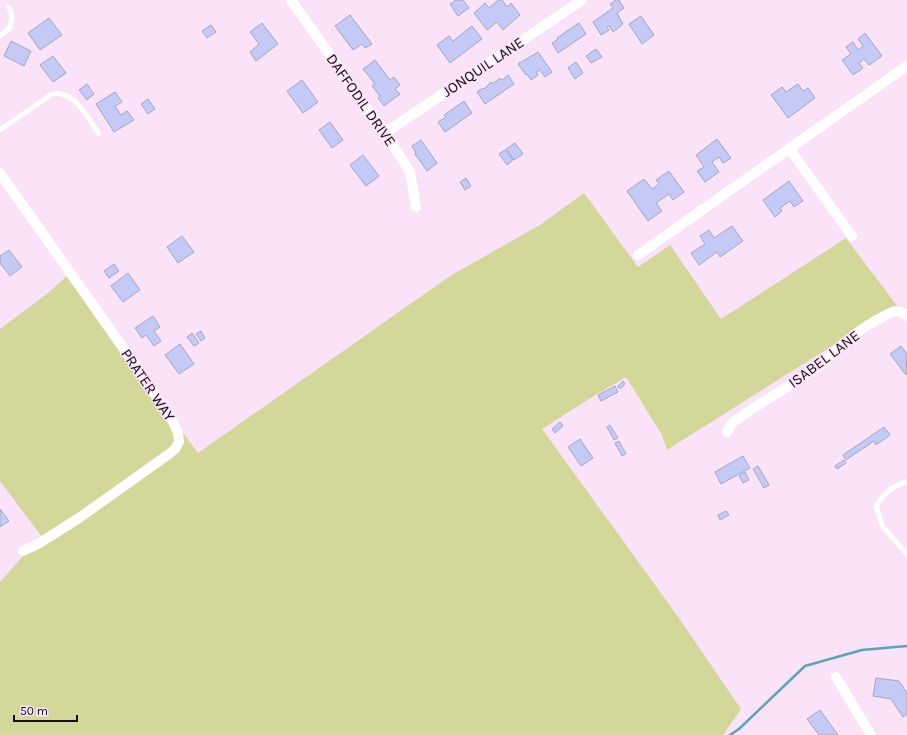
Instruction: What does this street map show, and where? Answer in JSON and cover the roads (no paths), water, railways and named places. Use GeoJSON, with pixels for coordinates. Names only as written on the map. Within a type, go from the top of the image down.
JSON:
{"type":"FeatureCollection","features":[{"type":"Feature","properties":{"kind":"street","name":"DAFFODIL DRIVE"},"geometry":{"type":"LineString","coordinates":[[291,0],[385,133],[410,172],[416,207]]}},
{"type":"Feature","properties":{"kind":"street","name":"JONQUIL LANE"},"geometry":{"type":"LineString","coordinates":[[385,133],[582,0]]}},
{"type":"Feature","properties":{"kind":"street"},"geometry":{"type":"LineString","coordinates":[[638,255],[907,66]]}},
{"type":"Feature","properties":{"kind":"street"},"geometry":{"type":"LineString","coordinates":[[789,148],[852,236]]}},
{"type":"Feature","properties":{"kind":"street","name":"PRATER WAY"},"geometry":{"type":"LineString","coordinates":[[0,173],[174,422],[179,437],[177,446],[170,454],[79,518],[38,544],[23,550]]}},
{"type":"Feature","properties":{"kind":"street","name":"ISABEL LANE"},"geometry":{"type":"LineString","coordinates":[[727,432],[732,423],[818,367],[845,343],[873,323],[891,312],[900,311],[907,316]]}},
{"type":"Feature","properties":{"kind":"street"},"geometry":{"type":"LineString","coordinates":[[836,677],[871,735]]}},
{"type":"Feature","properties":{"kind":"lane"},"geometry":{"type":"LineString","coordinates":[[0,36],[10,28],[12,16],[9,7]]}},
{"type":"Feature","properties":{"kind":"lane"},"geometry":{"type":"LineString","coordinates":[[0,130],[52,94],[62,94],[76,102],[99,134]]}},
{"type":"Feature","properties":{"kind":"lane"},"geometry":{"type":"LineString","coordinates":[[907,482],[896,486],[883,494],[876,506],[883,527],[907,554]]}},
{"type":"Feature","properties":{"kind":"waterway"},"geometry":{"type":"LineString","coordinates":[[730,735],[739,729],[805,666],[862,650],[907,646]]}}]}
